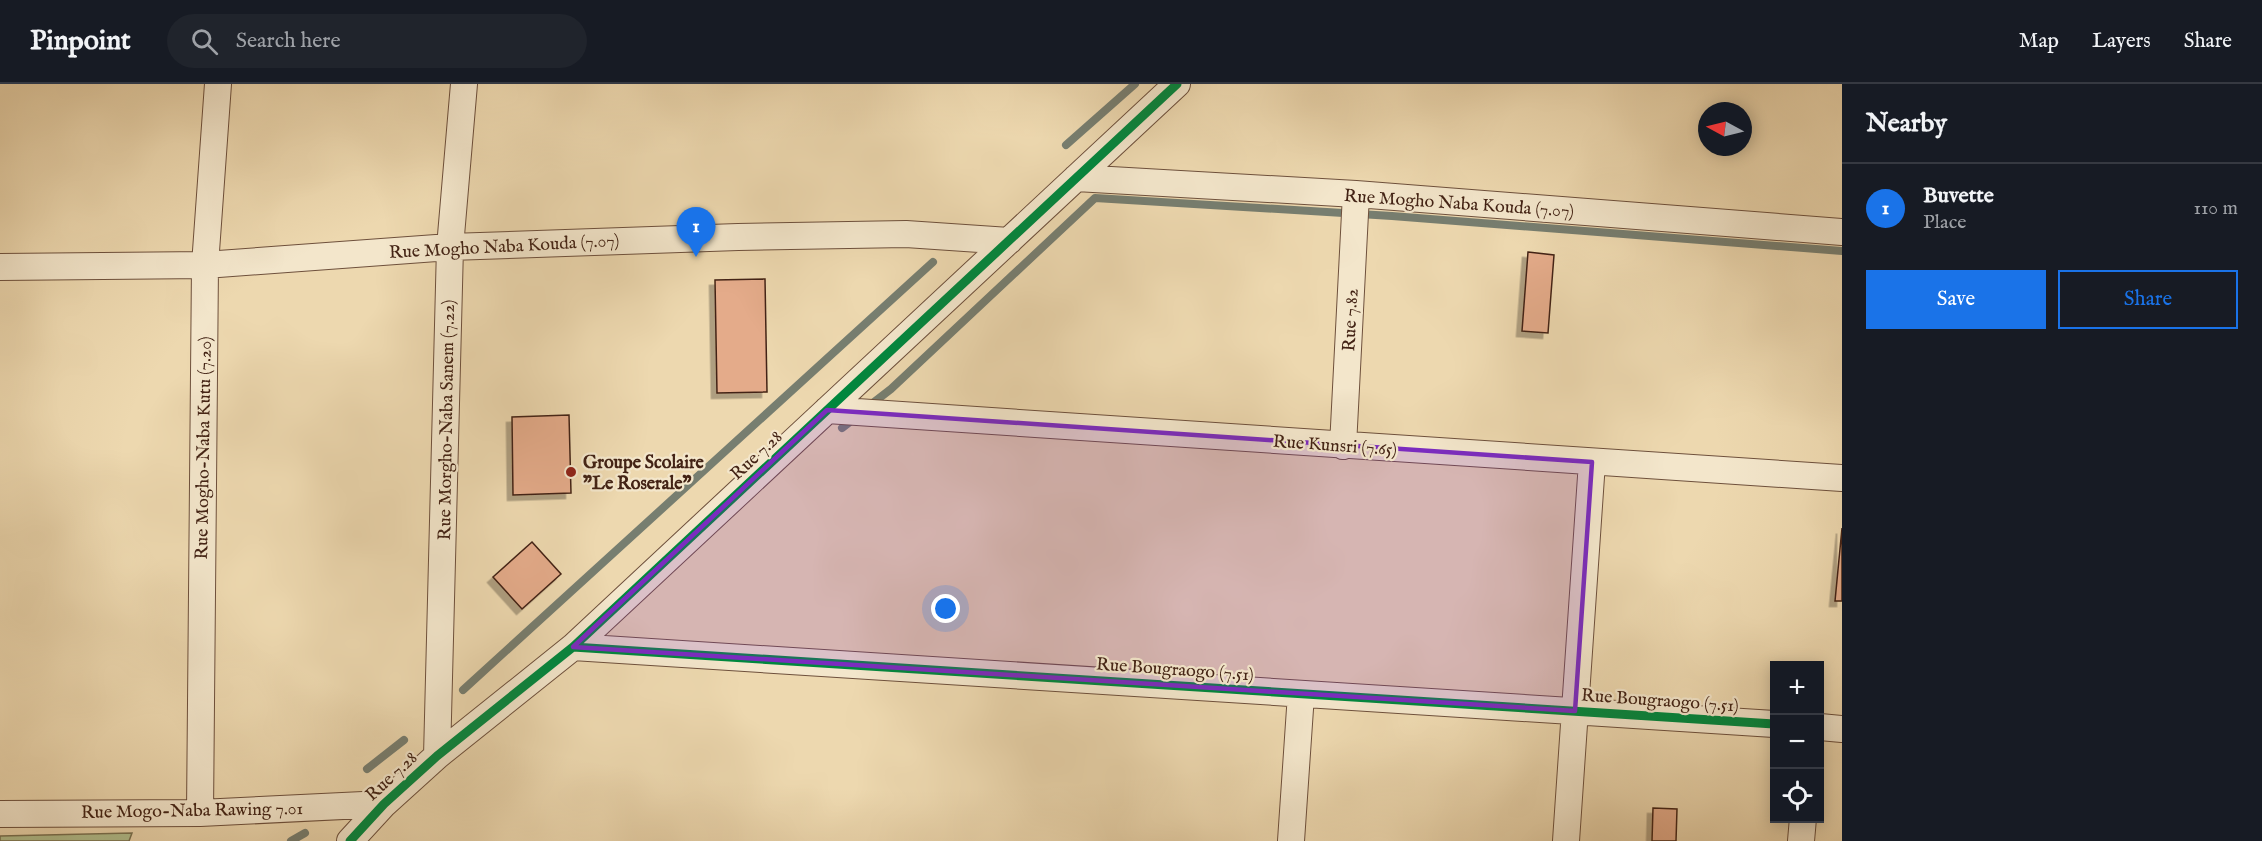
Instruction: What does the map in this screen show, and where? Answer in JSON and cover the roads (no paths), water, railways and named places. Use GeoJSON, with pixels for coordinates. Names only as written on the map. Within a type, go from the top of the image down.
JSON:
{"type":"FeatureCollection","features":[{"type":"Feature","properties":{"kind":"street","name":"Rue Mogho-Naba Kutu (7.20)"},"geometry":{"type":"LineString","coordinates":[[200,813],[205,265],[218,84]]}},
{"type":"Feature","properties":{"kind":"street","name":"Rue Morgho-Naba Sanem (7.22)"},"geometry":{"type":"LineString","coordinates":[[437,756],[450,247],[464,84]]}},
{"type":"Feature","properties":{"kind":"street","name":"Rue 7.28"},"geometry":{"type":"LineString","coordinates":[[350,841],[384,804],[437,756],[573,647],[1177,84]]}},
{"type":"Feature","properties":{"kind":"street","name":"Rue Mogho Naba Kouda (7.07)"},"geometry":{"type":"LineString","coordinates":[[1076,178],[1356,194],[1842,232]]}},
{"type":"Feature","properties":{"kind":"street","name":"Rue 7.82"},"geometry":{"type":"LineString","coordinates":[[1343,446],[1356,194]]}},
{"type":"Feature","properties":{"kind":"street","name":"Rue Mogho Naba Kouda (7.07)"},"geometry":{"type":"LineString","coordinates":[[0,267],[205,265],[450,247],[861,234],[944,236],[1009,241]]}},
{"type":"Feature","properties":{"kind":"street","name":"Rue Kunsri (7.65)"},"geometry":{"type":"LineString","coordinates":[[827,411],[1842,478]]}},
{"type":"Feature","properties":{"kind":"street"},"geometry":{"type":"LineString","coordinates":[[1566,841],[1592,462]]}},
{"type":"Feature","properties":{"kind":"street","name":"Rue Bougraogo (7.51)"},"geometry":{"type":"LineString","coordinates":[[573,647],[1770,724]]}},
{"type":"Feature","properties":{"kind":"street"},"geometry":{"type":"LineString","coordinates":[[1291,841],[1301,694]]}},
{"type":"Feature","properties":{"kind":"street"},"geometry":{"type":"LineString","coordinates":[[1824,727],[1842,729]]}},
{"type":"Feature","properties":{"kind":"street","name":"Rue Mogo-Naba Rawing 7.01"},"geometry":{"type":"LineString","coordinates":[[0,814],[200,813],[384,804]]}},
{"type":"Feature","properties":{"kind":"street"},"geometry":{"type":"LineString","coordinates":[[1801,841],[1803,823]]}},
{"type":"Feature","properties":{"kind":"waterway"},"geometry":{"type":"LineString","coordinates":[[1066,145],[1135,84]]}},
{"type":"Feature","properties":{"kind":"waterway"},"geometry":{"type":"LineString","coordinates":[[869,406],[891,389],[1095,198],[1392,216],[1842,251]]}},
{"type":"Feature","properties":{"kind":"waterway"},"geometry":{"type":"LineString","coordinates":[[463,690],[933,262]]}},
{"type":"Feature","properties":{"kind":"waterway"},"geometry":{"type":"LineString","coordinates":[[842,428],[855,418]]}},
{"type":"Feature","properties":{"kind":"waterway"},"geometry":{"type":"LineString","coordinates":[[367,769],[404,740]]}},
{"type":"Feature","properties":{"kind":"waterway"},"geometry":{"type":"LineString","coordinates":[[291,841],[305,833]]}},
{"type":"Feature","properties":{"kind":"place","name":"Buvette"},"geometry":{"type":"Point","coordinates":[696,257]}},
{"type":"Feature","properties":{"kind":"place","name":"Groupe Scolaire \"Le Roserale\""},"geometry":{"type":"Point","coordinates":[571,472]}}]}
